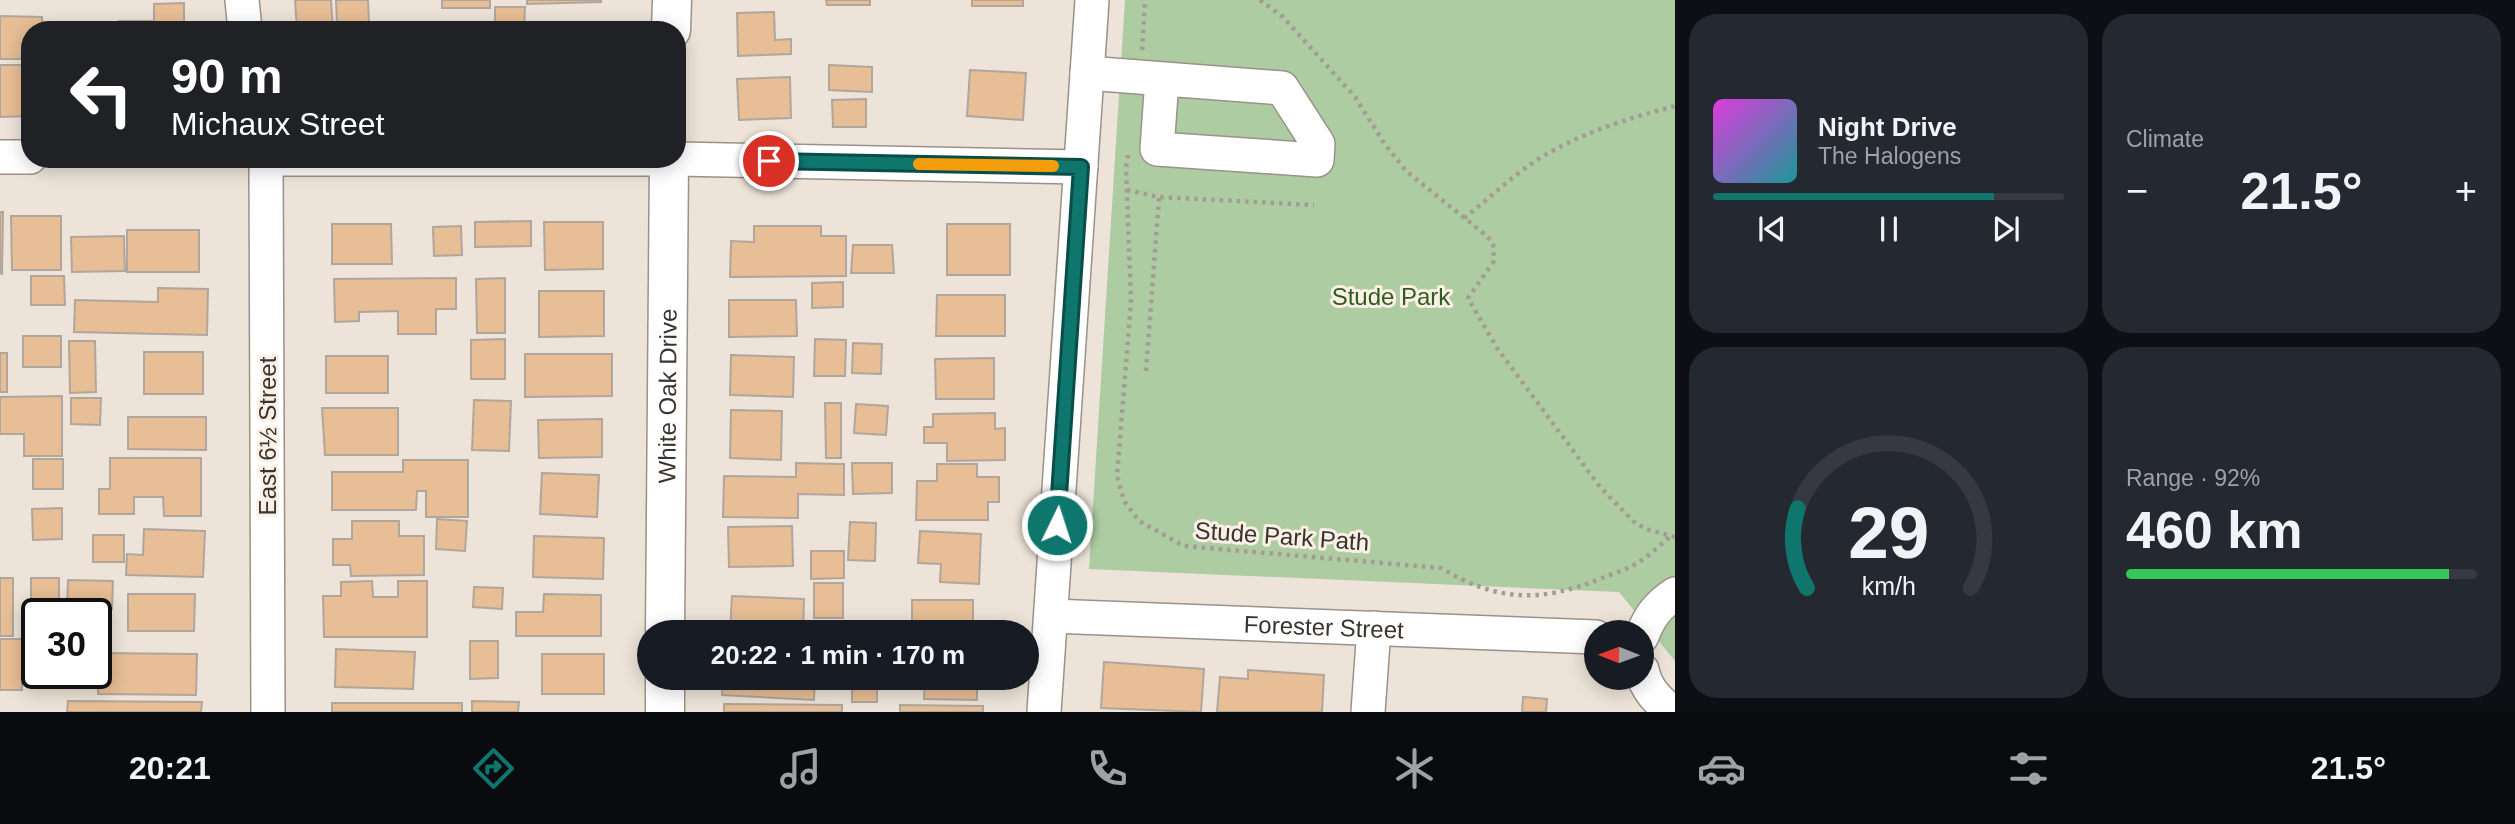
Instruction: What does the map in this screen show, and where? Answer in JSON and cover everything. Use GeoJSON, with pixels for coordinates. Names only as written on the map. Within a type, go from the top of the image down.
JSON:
{"type":"FeatureCollection","features":[{"type":"Feature","properties":{"kind":"main road"},"geometry":{"type":"LineString","coordinates":[[671,21],[672,0]]}},
{"type":"Feature","properties":{"kind":"main road","name":"White Oak Drive"},"geometry":{"type":"LineString","coordinates":[[665,620],[669,168]]}},
{"type":"Feature","properties":{"kind":"main road"},"geometry":{"type":"LineString","coordinates":[[665,690],[665,712]]}},
{"type":"Feature","properties":{"kind":"street"},"geometry":{"type":"LineString","coordinates":[[242,0],[244,21]]}},
{"type":"Feature","properties":{"kind":"street"},"geometry":{"type":"LineString","coordinates":[[1044,712],[1092,0]]}},
{"type":"Feature","properties":{"kind":"street"},"geometry":{"type":"LineString","coordinates":[[1087,73],[1152,67],[1282,88],[1318,144],[1317,160],[1157,149],[1152,67]]}},
{"type":"Feature","properties":{"kind":"street"},"geometry":{"type":"LineString","coordinates":[[0,157],[21,158]]}},
{"type":"Feature","properties":{"kind":"street"},"geometry":{"type":"LineString","coordinates":[[686,159],[1081,167]]}},
{"type":"Feature","properties":{"kind":"street","name":"East 6½ Street"},"geometry":{"type":"LineString","coordinates":[[267,168],[268,712]]}},
{"type":"Feature","properties":{"kind":"street"},"geometry":{"type":"LineString","coordinates":[[1647,620],[1661,603],[1675,594]]}},
{"type":"Feature","properties":{"kind":"street","name":"Forester Street"},"geometry":{"type":"LineString","coordinates":[[1051,616],[1584,637]]}},
{"type":"Feature","properties":{"kind":"street"},"geometry":{"type":"LineString","coordinates":[[1368,712],[1374,628]]}},
{"type":"Feature","properties":{"kind":"street"},"geometry":{"type":"LineString","coordinates":[[1651,690],[1656,700],[1672,712]]}},
{"type":"Feature","properties":{"kind":"path"},"geometry":{"type":"LineString","coordinates":[[1145,0],[1152,67]]}},
{"type":"Feature","properties":{"kind":"path","name":"Stude Park Path"},"geometry":{"type":"LineString","coordinates":[[1259,0],[1283,18],[1319,55],[1355,97],[1384,143],[1406,171],[1482,232],[1493,244],[1494,261],[1468,298],[1497,348],[1583,466],[1617,506],[1646,529],[1673,537]]}},
{"type":"Feature","properties":{"kind":"path"},"geometry":{"type":"LineString","coordinates":[[1464,219],[1549,153],[1578,138],[1626,120],[1675,106]]}},
{"type":"Feature","properties":{"kind":"path","name":"Stude Park Path"},"geometry":{"type":"LineString","coordinates":[[1130,147],[1126,168],[1131,302],[1117,475],[1124,501],[1139,521],[1184,547],[1441,568],[1464,582],[1494,591],[1538,596],[1574,590],[1633,565],[1673,537]]}},
{"type":"Feature","properties":{"kind":"path"},"geometry":{"type":"LineString","coordinates":[[1127,190],[1158,197],[1314,205]]}},
{"type":"Feature","properties":{"kind":"path"},"geometry":{"type":"LineString","coordinates":[[1146,371],[1158,197]]}},
{"type":"Feature","properties":{"kind":"green space","name":"Stude Park"},"geometry":{"type":"Polygon","coordinates":[[[1125,0],[1675,0],[1675,661],[1654,635],[1654,620],[1642,620],[1619,592],[1089,569],[1125,0]]]}},
{"type":"Feature","properties":{"kind":"building"},"geometry":{"type":"Polygon","coordinates":[[[295,0],[331,0],[332,21],[296,21],[295,0]]]}},
{"type":"Feature","properties":{"kind":"building"},"geometry":{"type":"Polygon","coordinates":[[[336,0],[368,0],[369,21],[337,21],[336,0]]]}},
{"type":"Feature","properties":{"kind":"building"},"geometry":{"type":"Polygon","coordinates":[[[442,0],[490,0],[490,8],[442,8],[442,0]]]}},
{"type":"Feature","properties":{"kind":"building"},"geometry":{"type":"Polygon","coordinates":[[[527,0],[601,0],[601,2],[527,4],[527,0]]]}},
{"type":"Feature","properties":{"kind":"building"},"geometry":{"type":"Polygon","coordinates":[[[826,0],[870,0],[870,5],[827,5],[826,0]]]}},
{"type":"Feature","properties":{"kind":"building"},"geometry":{"type":"Polygon","coordinates":[[[972,0],[1023,0],[1023,6],[972,6],[972,0]]]}},
{"type":"Feature","properties":{"kind":"building"},"geometry":{"type":"Polygon","coordinates":[[[184,3],[184,21],[154,21],[154,4],[184,3]]]}},
{"type":"Feature","properties":{"kind":"building"},"geometry":{"type":"Polygon","coordinates":[[[495,7],[525,7],[524,21],[495,21],[495,7]]]}},
{"type":"Feature","properties":{"kind":"building"},"geometry":{"type":"Polygon","coordinates":[[[774,12],[775,40],[791,39],[791,54],[738,56],[737,13],[774,12]]]}},
{"type":"Feature","properties":{"kind":"building"},"geometry":{"type":"Polygon","coordinates":[[[0,16],[42,17],[42,21],[21,21],[21,59],[0,59],[0,16]]]}},
{"type":"Feature","properties":{"kind":"building"},"geometry":{"type":"Polygon","coordinates":[[[0,65],[21,65],[21,116],[0,117],[0,65]]]}},
{"type":"Feature","properties":{"kind":"building"},"geometry":{"type":"Polygon","coordinates":[[[829,65],[872,67],[872,92],[829,90],[829,65]]]}},
{"type":"Feature","properties":{"kind":"building"},"geometry":{"type":"Polygon","coordinates":[[[970,70],[1026,73],[1023,120],[967,116],[970,70]]]}},
{"type":"Feature","properties":{"kind":"building"},"geometry":{"type":"Polygon","coordinates":[[[790,77],[791,118],[739,120],[737,79],[790,77]]]}},
{"type":"Feature","properties":{"kind":"building"},"geometry":{"type":"Polygon","coordinates":[[[866,99],[866,127],[833,127],[832,100],[866,99]]]}},
{"type":"Feature","properties":{"kind":"building"},"geometry":{"type":"Polygon","coordinates":[[[0,212],[3,212],[2,274],[0,273],[0,212]]]}},
{"type":"Feature","properties":{"kind":"building"},"geometry":{"type":"Polygon","coordinates":[[[11,216],[61,216],[61,270],[12,270],[11,216]]]}},
{"type":"Feature","properties":{"kind":"building"},"geometry":{"type":"Polygon","coordinates":[[[531,221],[531,246],[475,247],[475,222],[531,221]]]}},
{"type":"Feature","properties":{"kind":"building"},"geometry":{"type":"Polygon","coordinates":[[[544,222],[603,222],[603,269],[545,270],[544,222]]]}},
{"type":"Feature","properties":{"kind":"building"},"geometry":{"type":"Polygon","coordinates":[[[332,224],[391,224],[392,264],[332,264],[332,224]]]}},
{"type":"Feature","properties":{"kind":"building"},"geometry":{"type":"Polygon","coordinates":[[[947,224],[1010,224],[1010,275],[947,275],[947,224]]]}},
{"type":"Feature","properties":{"kind":"building"},"geometry":{"type":"Polygon","coordinates":[[[461,226],[462,255],[434,256],[433,227],[461,226]]]}},
{"type":"Feature","properties":{"kind":"building"},"geometry":{"type":"Polygon","coordinates":[[[754,226],[821,226],[821,236],[846,236],[846,276],[730,277],[731,241],[754,242],[754,226]]]}},
{"type":"Feature","properties":{"kind":"building"},"geometry":{"type":"Polygon","coordinates":[[[127,230],[199,230],[199,272],[127,272],[127,230]]]}},
{"type":"Feature","properties":{"kind":"building"},"geometry":{"type":"Polygon","coordinates":[[[124,236],[125,271],[72,272],[71,237],[124,236]]]}},
{"type":"Feature","properties":{"kind":"building"},"geometry":{"type":"Polygon","coordinates":[[[853,245],[892,245],[894,273],[851,273],[853,245]]]}},
{"type":"Feature","properties":{"kind":"building"},"geometry":{"type":"Polygon","coordinates":[[[31,276],[64,276],[65,305],[31,305],[31,276]]]}},
{"type":"Feature","properties":{"kind":"building"},"geometry":{"type":"Polygon","coordinates":[[[456,278],[456,309],[436,309],[436,334],[398,334],[398,311],[359,312],[359,321],[335,322],[334,279],[456,278]]]}},
{"type":"Feature","properties":{"kind":"building"},"geometry":{"type":"Polygon","coordinates":[[[505,278],[505,333],[477,333],[476,279],[505,278]]]}},
{"type":"Feature","properties":{"kind":"building"},"geometry":{"type":"Polygon","coordinates":[[[843,282],[843,307],[812,308],[812,283],[843,282]]]}},
{"type":"Feature","properties":{"kind":"building"},"geometry":{"type":"Polygon","coordinates":[[[158,288],[208,289],[207,335],[74,332],[75,300],[158,302],[158,288]]]}},
{"type":"Feature","properties":{"kind":"building"},"geometry":{"type":"Polygon","coordinates":[[[539,291],[604,291],[604,336],[539,337],[539,291]]]}},
{"type":"Feature","properties":{"kind":"building"},"geometry":{"type":"Polygon","coordinates":[[[937,295],[1005,295],[1005,336],[936,336],[937,295]]]}},
{"type":"Feature","properties":{"kind":"building"},"geometry":{"type":"Polygon","coordinates":[[[729,300],[796,300],[797,336],[729,337],[729,300]]]}},
{"type":"Feature","properties":{"kind":"building"},"geometry":{"type":"Polygon","coordinates":[[[23,336],[61,336],[61,367],[23,367],[23,336]]]}},
{"type":"Feature","properties":{"kind":"building"},"geometry":{"type":"Polygon","coordinates":[[[505,339],[505,379],[471,379],[471,340],[505,339]]]}},
{"type":"Feature","properties":{"kind":"building"},"geometry":{"type":"Polygon","coordinates":[[[815,339],[846,340],[845,376],[814,376],[815,339]]]}},
{"type":"Feature","properties":{"kind":"building"},"geometry":{"type":"Polygon","coordinates":[[[69,341],[95,341],[96,392],[70,393],[69,341]]]}},
{"type":"Feature","properties":{"kind":"building"},"geometry":{"type":"Polygon","coordinates":[[[853,343],[882,344],[881,374],[852,373],[853,343]]]}},
{"type":"Feature","properties":{"kind":"building"},"geometry":{"type":"Polygon","coordinates":[[[144,352],[203,352],[203,394],[144,394],[144,352]]]}},
{"type":"Feature","properties":{"kind":"building"},"geometry":{"type":"Polygon","coordinates":[[[0,353],[7,353],[7,392],[0,392],[0,353]]]}},
{"type":"Feature","properties":{"kind":"building"},"geometry":{"type":"Polygon","coordinates":[[[525,354],[612,354],[612,396],[525,397],[525,354]]]}},
{"type":"Feature","properties":{"kind":"building"},"geometry":{"type":"Polygon","coordinates":[[[731,355],[794,357],[793,397],[730,395],[731,355]]]}},
{"type":"Feature","properties":{"kind":"building"},"geometry":{"type":"Polygon","coordinates":[[[326,356],[388,356],[388,393],[326,393],[326,356]]]}},
{"type":"Feature","properties":{"kind":"building"},"geometry":{"type":"Polygon","coordinates":[[[994,358],[994,399],[936,399],[935,359],[994,358]]]}},
{"type":"Feature","properties":{"kind":"building"},"geometry":{"type":"Polygon","coordinates":[[[62,396],[62,456],[24,456],[24,434],[0,434],[0,397],[62,396]]]}},
{"type":"Feature","properties":{"kind":"building"},"geometry":{"type":"Polygon","coordinates":[[[71,398],[101,398],[100,425],[71,424],[71,398]]]}},
{"type":"Feature","properties":{"kind":"building"},"geometry":{"type":"Polygon","coordinates":[[[474,400],[511,401],[509,451],[472,450],[474,400]]]}},
{"type":"Feature","properties":{"kind":"building"},"geometry":{"type":"Polygon","coordinates":[[[825,403],[841,403],[841,458],[826,458],[825,403]]]}},
{"type":"Feature","properties":{"kind":"building"},"geometry":{"type":"Polygon","coordinates":[[[856,404],[888,406],[886,435],[854,433],[856,404]]]}},
{"type":"Feature","properties":{"kind":"building"},"geometry":{"type":"Polygon","coordinates":[[[322,408],[398,408],[398,455],[325,455],[322,408]]]}},
{"type":"Feature","properties":{"kind":"building"},"geometry":{"type":"Polygon","coordinates":[[[731,410],[782,411],[781,460],[730,458],[731,410]]]}},
{"type":"Feature","properties":{"kind":"building"},"geometry":{"type":"Polygon","coordinates":[[[995,413],[995,429],[1005,428],[1005,460],[947,461],[947,443],[924,443],[924,427],[933,427],[933,414],[995,413]]]}},
{"type":"Feature","properties":{"kind":"building"},"geometry":{"type":"Polygon","coordinates":[[[128,417],[206,417],[206,450],[128,449],[128,417]]]}},
{"type":"Feature","properties":{"kind":"building"},"geometry":{"type":"Polygon","coordinates":[[[602,419],[602,457],[539,458],[538,420],[602,419]]]}},
{"type":"Feature","properties":{"kind":"building"},"geometry":{"type":"Polygon","coordinates":[[[110,458],[201,458],[201,516],[164,516],[163,497],[134,497],[134,514],[99,514],[99,489],[110,489],[110,458]]]}},
{"type":"Feature","properties":{"kind":"building"},"geometry":{"type":"Polygon","coordinates":[[[33,459],[63,459],[63,489],[33,489],[33,459]]]}},
{"type":"Feature","properties":{"kind":"building"},"geometry":{"type":"Polygon","coordinates":[[[403,460],[468,460],[468,517],[426,517],[426,491],[417,491],[416,510],[332,510],[332,472],[403,472],[403,460]]]}},
{"type":"Feature","properties":{"kind":"building"},"geometry":{"type":"Polygon","coordinates":[[[796,463],[844,464],[844,495],[798,494],[798,518],[723,517],[724,476],[796,477],[796,463]]]}},
{"type":"Feature","properties":{"kind":"building"},"geometry":{"type":"Polygon","coordinates":[[[852,463],[892,463],[892,493],[853,494],[852,463]]]}},
{"type":"Feature","properties":{"kind":"building"},"geometry":{"type":"Polygon","coordinates":[[[937,464],[977,464],[977,477],[999,477],[999,502],[988,502],[988,520],[916,520],[917,481],[937,481],[937,464]]]}},
{"type":"Feature","properties":{"kind":"building"},"geometry":{"type":"Polygon","coordinates":[[[542,473],[599,475],[597,517],[540,514],[542,473]]]}},
{"type":"Feature","properties":{"kind":"building"},"geometry":{"type":"Polygon","coordinates":[[[62,508],[62,539],[33,540],[32,509],[62,508]]]}},
{"type":"Feature","properties":{"kind":"building"},"geometry":{"type":"Polygon","coordinates":[[[437,519],[467,521],[465,551],[436,549],[437,519]]]}},
{"type":"Feature","properties":{"kind":"building"},"geometry":{"type":"Polygon","coordinates":[[[352,521],[399,521],[399,536],[424,536],[424,575],[351,576],[350,565],[333,565],[333,539],[352,539],[352,521]]]}},
{"type":"Feature","properties":{"kind":"building"},"geometry":{"type":"Polygon","coordinates":[[[850,522],[876,523],[875,561],[848,560],[850,522]]]}},
{"type":"Feature","properties":{"kind":"building"},"geometry":{"type":"Polygon","coordinates":[[[792,526],[793,566],[729,567],[728,527],[792,526]]]}},
{"type":"Feature","properties":{"kind":"building"},"geometry":{"type":"Polygon","coordinates":[[[144,529],[205,531],[203,577],[126,575],[127,554],[143,555],[144,529]]]}},
{"type":"Feature","properties":{"kind":"building"},"geometry":{"type":"Polygon","coordinates":[[[920,531],[981,534],[979,584],[940,582],[941,564],[918,563],[920,531]]]}},
{"type":"Feature","properties":{"kind":"building"},"geometry":{"type":"Polygon","coordinates":[[[93,535],[124,535],[124,562],[93,562],[93,535]]]}},
{"type":"Feature","properties":{"kind":"building"},"geometry":{"type":"Polygon","coordinates":[[[534,536],[604,538],[603,579],[533,577],[534,536]]]}},
{"type":"Feature","properties":{"kind":"building"},"geometry":{"type":"Polygon","coordinates":[[[811,551],[844,551],[844,578],[811,579],[811,551]]]}},
{"type":"Feature","properties":{"kind":"building"},"geometry":{"type":"Polygon","coordinates":[[[0,578],[13,578],[13,636],[0,636],[0,578]]]}},
{"type":"Feature","properties":{"kind":"building"},"geometry":{"type":"Polygon","coordinates":[[[31,578],[59,578],[59,598],[31,598],[31,578]]]}},
{"type":"Feature","properties":{"kind":"building"},"geometry":{"type":"Polygon","coordinates":[[[68,580],[113,581],[112,609],[112,598],[67,598],[68,580]]]}},
{"type":"Feature","properties":{"kind":"building"},"geometry":{"type":"Polygon","coordinates":[[[372,581],[373,597],[398,597],[398,581],[427,581],[427,637],[324,637],[323,596],[341,596],[341,582],[372,581]]]}},
{"type":"Feature","properties":{"kind":"building"},"geometry":{"type":"Polygon","coordinates":[[[814,583],[843,583],[843,618],[814,618],[814,583]]]}},
{"type":"Feature","properties":{"kind":"building"},"geometry":{"type":"Polygon","coordinates":[[[474,587],[503,588],[502,609],[473,607],[474,587]]]}},
{"type":"Feature","properties":{"kind":"building"},"geometry":{"type":"Polygon","coordinates":[[[128,594],[195,594],[194,631],[128,631],[128,594]]]}},
{"type":"Feature","properties":{"kind":"building"},"geometry":{"type":"Polygon","coordinates":[[[544,594],[601,595],[601,636],[516,636],[516,612],[543,612],[544,594]]]}},
{"type":"Feature","properties":{"kind":"building"},"geometry":{"type":"Polygon","coordinates":[[[732,596],[804,599],[803,620],[731,620],[732,596]]]}},
{"type":"Feature","properties":{"kind":"building"},"geometry":{"type":"Polygon","coordinates":[[[912,600],[973,600],[973,620],[912,620],[912,600]]]}},
{"type":"Feature","properties":{"kind":"building"},"geometry":{"type":"Polygon","coordinates":[[[0,639],[21,639],[22,690],[0,690],[0,639]]]}},
{"type":"Feature","properties":{"kind":"building"},"geometry":{"type":"Polygon","coordinates":[[[470,641],[498,641],[498,678],[470,679],[470,641]]]}},
{"type":"Feature","properties":{"kind":"building"},"geometry":{"type":"Polygon","coordinates":[[[336,649],[415,652],[413,689],[335,687],[336,649]]]}},
{"type":"Feature","properties":{"kind":"building"},"geometry":{"type":"Polygon","coordinates":[[[112,653],[197,654],[196,695],[98,694],[98,689],[112,689],[112,653]]]}},
{"type":"Feature","properties":{"kind":"building"},"geometry":{"type":"Polygon","coordinates":[[[542,654],[604,654],[604,694],[542,694],[542,654]]]}},
{"type":"Feature","properties":{"kind":"building"},"geometry":{"type":"Polygon","coordinates":[[[1104,662],[1204,669],[1201,712],[1101,708],[1104,662]]]}},
{"type":"Feature","properties":{"kind":"building"},"geometry":{"type":"Polygon","coordinates":[[[1248,670],[1324,675],[1322,712],[1217,712],[1220,677],[1248,679],[1248,670]]]}},
{"type":"Feature","properties":{"kind":"building"},"geometry":{"type":"Polygon","coordinates":[[[722,690],[814,690],[814,700],[722,695],[722,690]]]}},
{"type":"Feature","properties":{"kind":"building"},"geometry":{"type":"Polygon","coordinates":[[[852,690],[877,690],[877,702],[852,702],[852,690]]]}},
{"type":"Feature","properties":{"kind":"building"},"geometry":{"type":"Polygon","coordinates":[[[924,690],[977,690],[977,700],[924,699],[924,690]]]}},
{"type":"Feature","properties":{"kind":"building"},"geometry":{"type":"Polygon","coordinates":[[[1523,697],[1547,699],[1546,712],[1522,712],[1523,697]]]}},
{"type":"Feature","properties":{"kind":"building"},"geometry":{"type":"Polygon","coordinates":[[[68,701],[202,702],[201,712],[67,712],[68,701]]]}},
{"type":"Feature","properties":{"kind":"building"},"geometry":{"type":"Polygon","coordinates":[[[472,701],[519,702],[518,712],[472,712],[472,701]]]}},
{"type":"Feature","properties":{"kind":"building"},"geometry":{"type":"Polygon","coordinates":[[[332,703],[462,703],[462,712],[332,712],[332,703]]]}},
{"type":"Feature","properties":{"kind":"building"},"geometry":{"type":"Polygon","coordinates":[[[724,704],[842,705],[842,712],[724,712],[724,704]]]}},
{"type":"Feature","properties":{"kind":"building"},"geometry":{"type":"Polygon","coordinates":[[[900,705],[983,706],[983,712],[900,712],[900,705]]]}},
{"type":"Feature","properties":{"kind":"slow traffic"},"geometry":{"type":"LineString","coordinates":[[919,164],[1053,166]]}},
{"type":"Feature","properties":{"kind":"route"},"geometry":{"type":"LineString","coordinates":[[769,161],[1081,167],[1057,525]]}}]}
